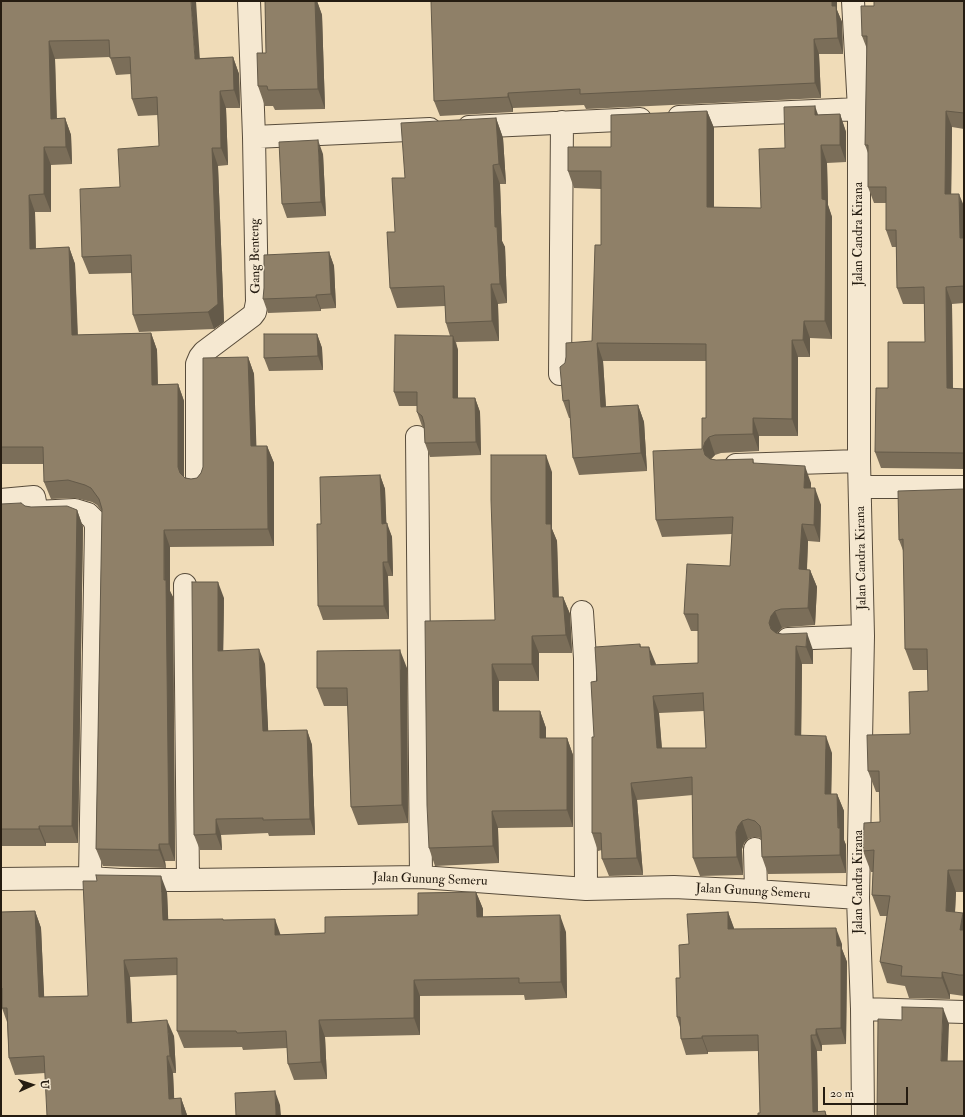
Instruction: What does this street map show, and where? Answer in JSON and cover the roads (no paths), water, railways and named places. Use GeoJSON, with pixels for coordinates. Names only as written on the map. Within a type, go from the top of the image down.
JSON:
{"type":"FeatureCollection","features":[{"type":"Feature","properties":{"kind":"street","name":"Gang Benteng"},"geometry":{"type":"LineString","coordinates":[[197,484],[197,364],[204,352],[252,316],[256,307],[254,137],[249,1]]}},
{"type":"Feature","properties":{"kind":"street","name":"Jalan Candra Kirana"},"geometry":{"type":"LineString","coordinates":[[853,1],[859,109],[859,461],[863,636],[858,898],[862,1009],[863,1116]]}},
{"type":"Feature","properties":{"kind":"street"},"geometry":{"type":"LineString","coordinates":[[254,137],[859,109]]}},
{"type":"Feature","properties":{"kind":"street"},"geometry":{"type":"LineString","coordinates":[[560,374],[562,122]]}},
{"type":"Feature","properties":{"kind":"street"},"geometry":{"type":"LineString","coordinates":[[417,437],[421,877]]}},
{"type":"Feature","properties":{"kind":"street"},"geometry":{"type":"LineString","coordinates":[[722,465],[859,461]]}},
{"type":"Feature","properties":{"kind":"street"},"geometry":{"type":"LineString","coordinates":[[860,487],[964,487]]}},
{"type":"Feature","properties":{"kind":"street"},"geometry":{"type":"LineString","coordinates":[[1,500],[34,497],[37,512],[75,510],[88,514],[94,520],[96,526],[90,878]]}},
{"type":"Feature","properties":{"kind":"street"},"geometry":{"type":"LineString","coordinates":[[185,585],[188,880]]}},
{"type":"Feature","properties":{"kind":"street"},"geometry":{"type":"LineString","coordinates":[[582,612],[585,658],[586,889]]}},
{"type":"Feature","properties":{"kind":"street"},"geometry":{"type":"LineString","coordinates":[[788,639],[863,636]]}},
{"type":"Feature","properties":{"kind":"street"},"geometry":{"type":"LineString","coordinates":[[755,849],[756,891]]}},
{"type":"Feature","properties":{"kind":"street","name":"Jalan Gunung Semeru"},"geometry":{"type":"LineString","coordinates":[[1,879],[90,878],[120,880],[188,880],[421,877],[586,889],[674,887],[858,898]]}},
{"type":"Feature","properties":{"kind":"street"},"geometry":{"type":"LineString","coordinates":[[862,1009],[964,1012]]}}]}
